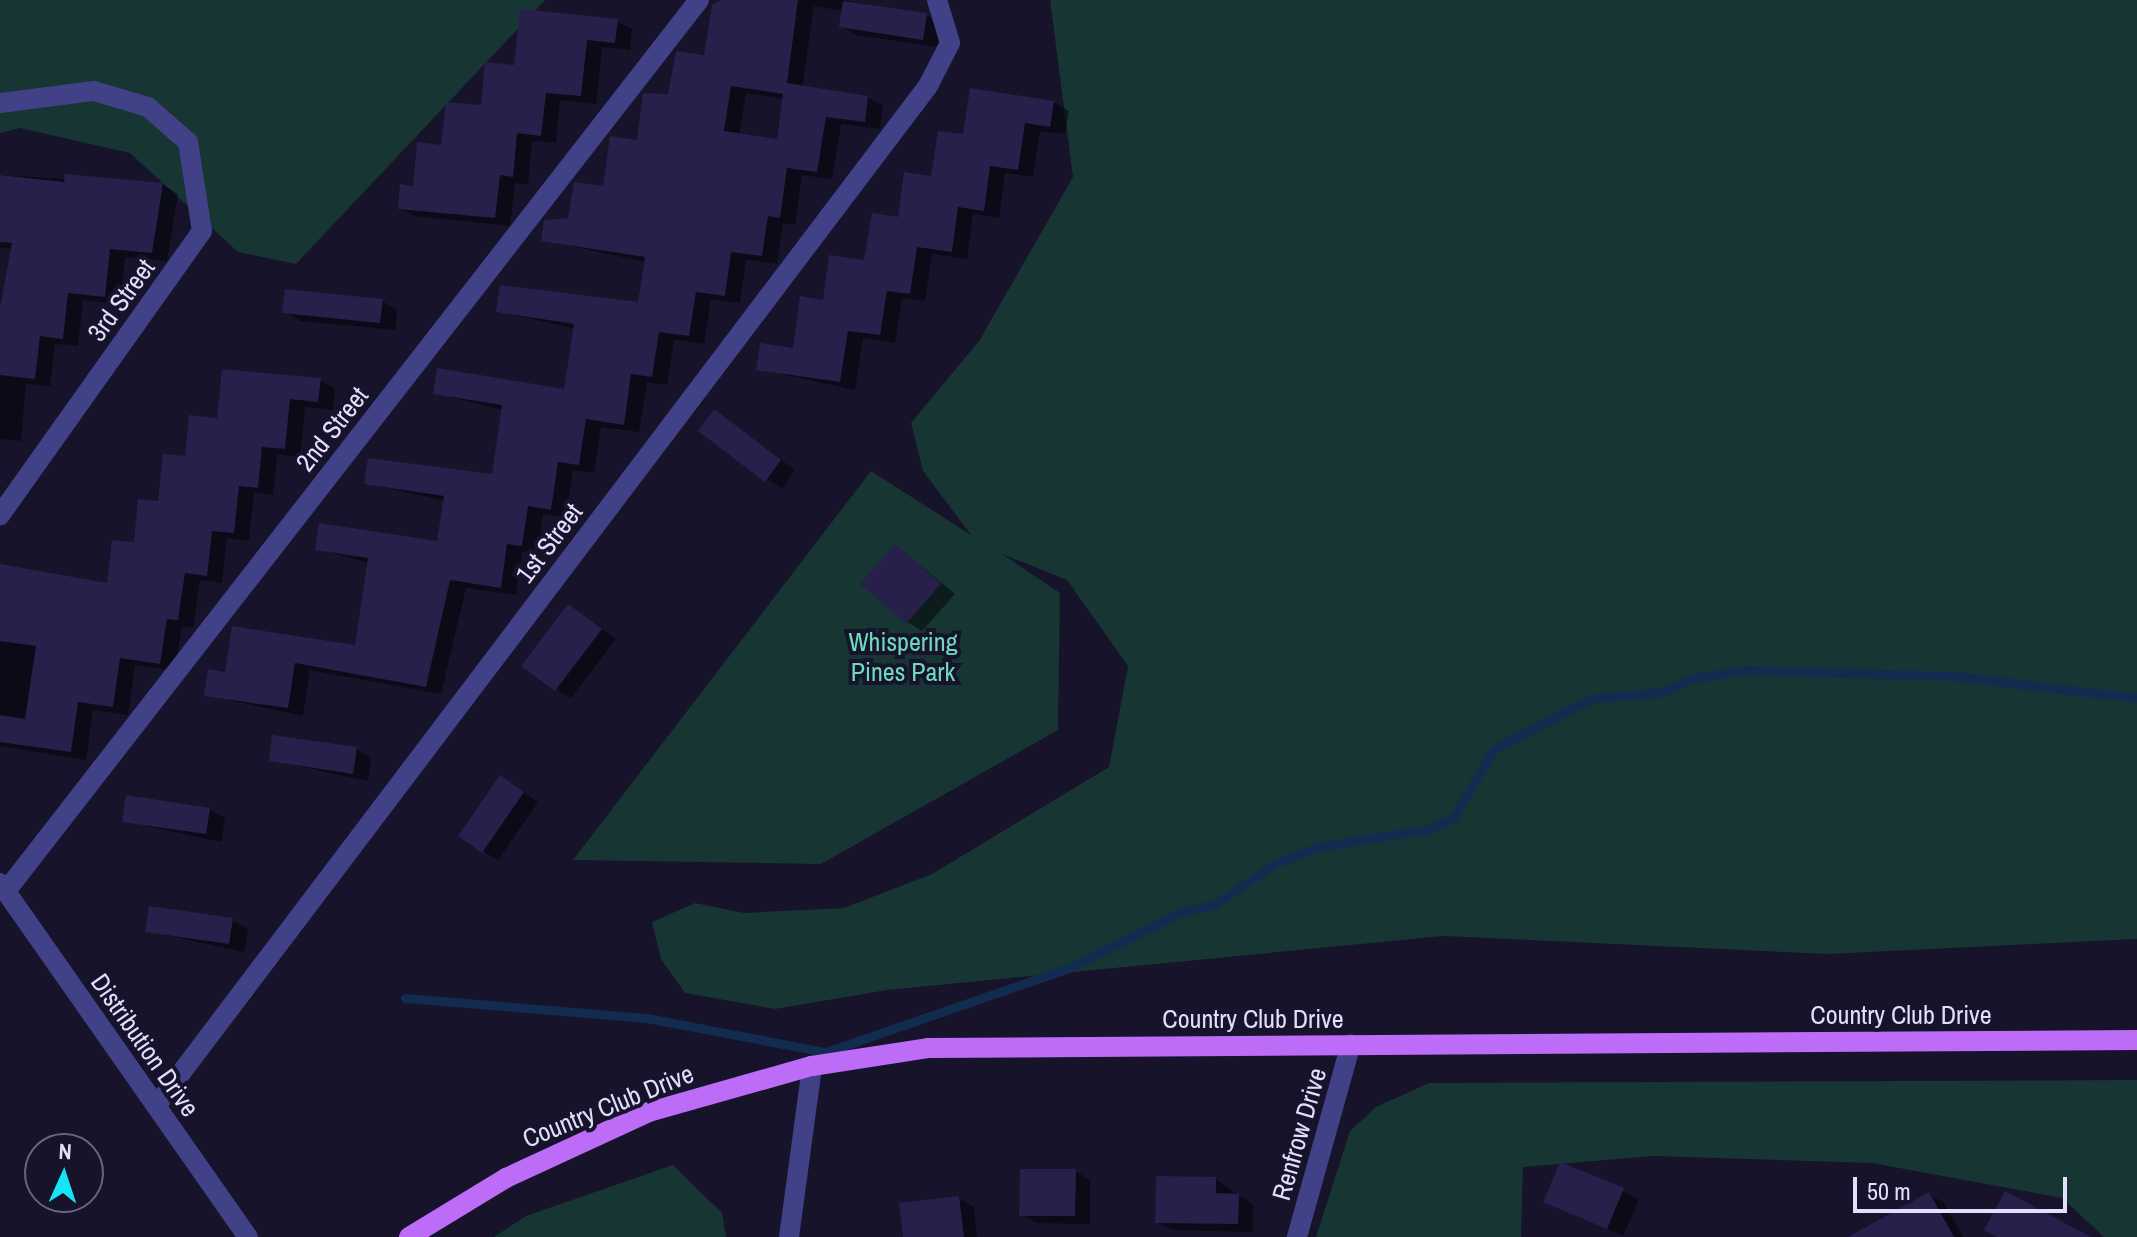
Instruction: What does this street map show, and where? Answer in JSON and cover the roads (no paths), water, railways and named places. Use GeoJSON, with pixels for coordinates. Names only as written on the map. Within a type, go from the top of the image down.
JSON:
{"type":"FeatureCollection","features":[{"type":"Feature","properties":{"kind":"main road","name":"Country Club Drive"},"geometry":{"type":"LineString","coordinates":[[409,1237],[576,1143],[708,1093],[812,1066],[928,1048],[2137,1040]]}},
{"type":"Feature","properties":{"kind":"street","name":"2nd Street"},"geometry":{"type":"LineString","coordinates":[[3,887],[699,0]]}},
{"type":"Feature","properties":{"kind":"street","name":"1st Street"},"geometry":{"type":"LineString","coordinates":[[156,1106],[928,86],[950,43],[937,0]]}},
{"type":"Feature","properties":{"kind":"street","name":"3rd Street"},"geometry":{"type":"LineString","coordinates":[[0,103],[94,91],[148,107],[188,142],[202,231],[0,515]]}},
{"type":"Feature","properties":{"kind":"street","name":"Distribution Drive"},"geometry":{"type":"LineString","coordinates":[[3,887],[248,1237]]}},
{"type":"Feature","properties":{"kind":"street","name":"Renfrow Drive"},"geometry":{"type":"LineString","coordinates":[[1297,1237],[1351,1044]]}},
{"type":"Feature","properties":{"kind":"street"},"geometry":{"type":"LineString","coordinates":[[789,1237],[812,1066]]}},
{"type":"Feature","properties":{"kind":"waterway"},"geometry":{"type":"LineString","coordinates":[[405,998],[647,1018],[826,1052],[1069,968],[1184,911],[1216,904],[1276,863],[1318,847],[1429,829],[1453,818],[1494,749],[1590,699],[1662,692],[1694,678],[1747,670],[1953,676],[2137,698]]}},
{"type":"Feature","properties":{"kind":"park label","name":"Whispering Pines Park"},"geometry":{"type":"Point","coordinates":[903,657]}}]}
